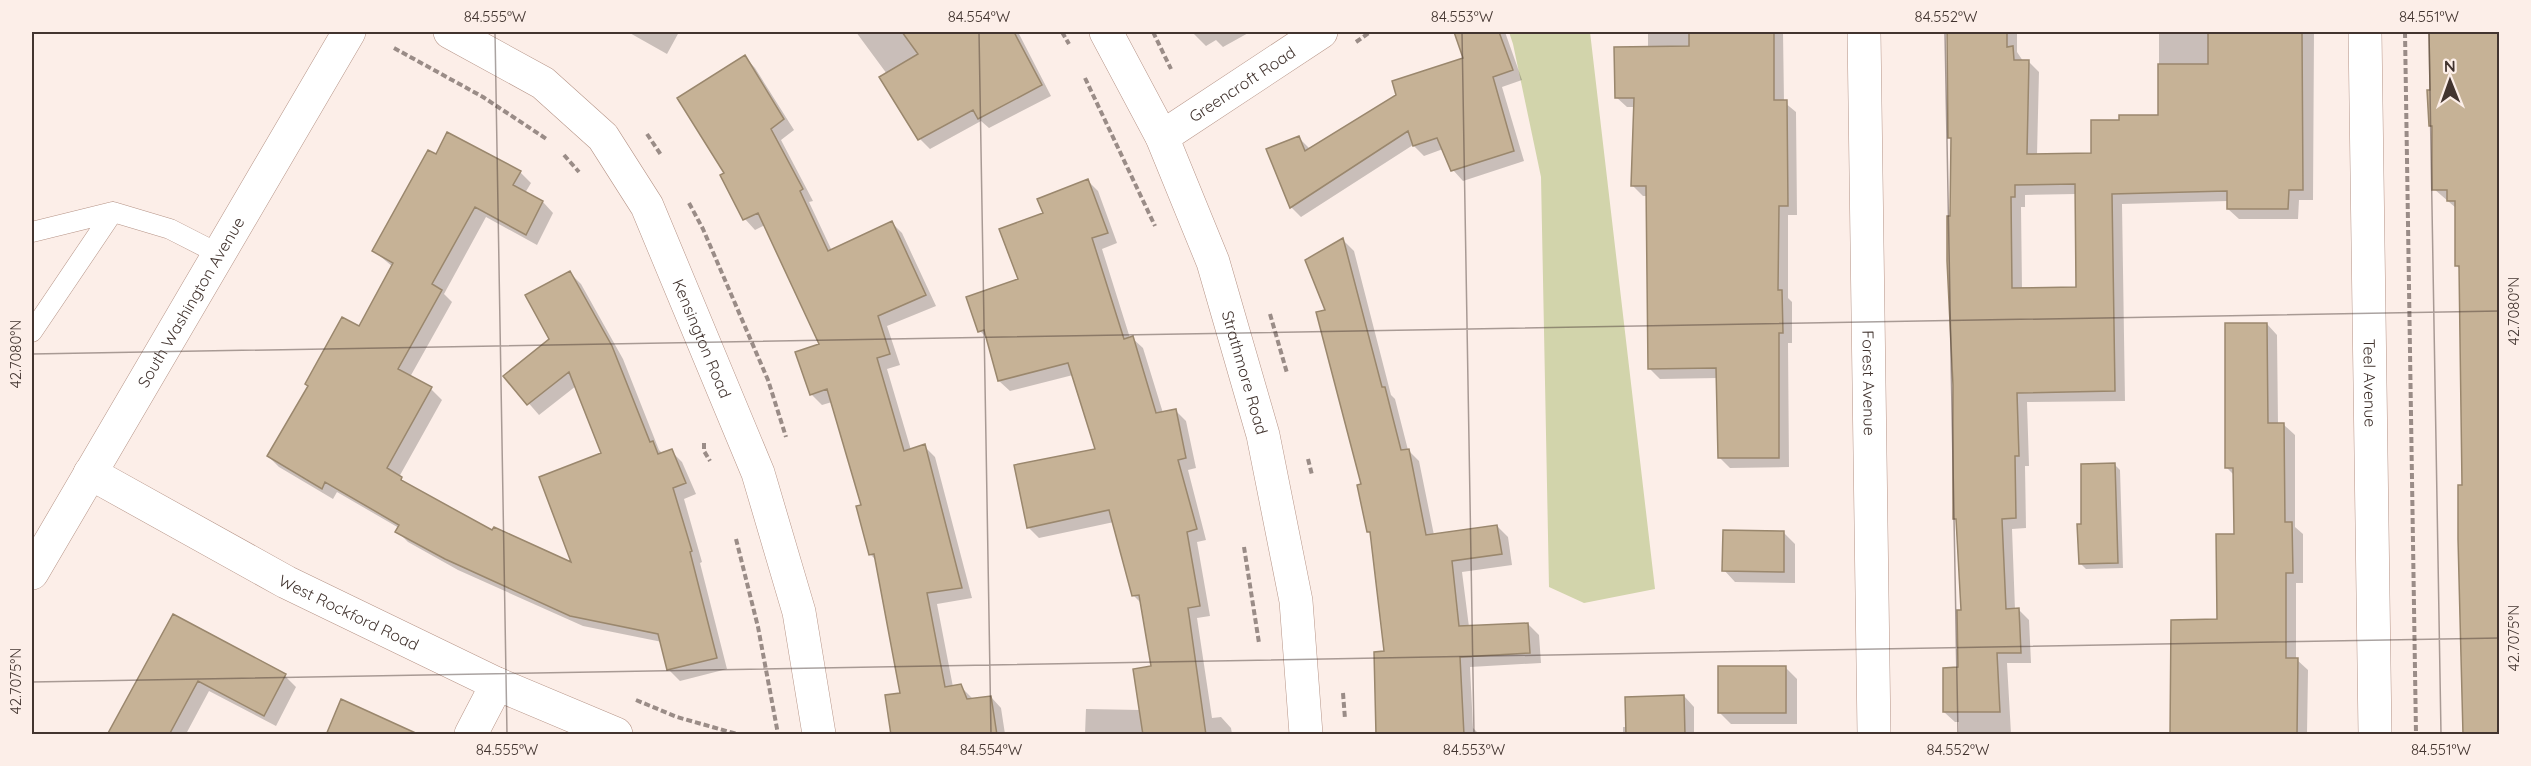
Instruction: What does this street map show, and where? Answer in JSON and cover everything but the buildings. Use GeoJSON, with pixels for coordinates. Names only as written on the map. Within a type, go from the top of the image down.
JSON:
{"type":"FeatureCollection","features":[{"type":"Feature","properties":{"kind":"street","name":"South Washington Avenue"},"geometry":{"type":"LineString","coordinates":[[32,573],[349,32]]}},
{"type":"Feature","properties":{"kind":"street","name":"Kensington Road"},"geometry":{"type":"LineString","coordinates":[[450,32],[543,83],[603,137],[647,206],[758,474],[799,612],[819,735]]}},
{"type":"Feature","properties":{"kind":"street","name":"Strathmore Road"},"geometry":{"type":"LineString","coordinates":[[1106,32],[1162,137],[1213,262],[1263,435],[1296,601],[1306,735]]}},
{"type":"Feature","properties":{"kind":"street","name":"Greencroft Road"},"geometry":{"type":"LineString","coordinates":[[1162,137],[1321,32]]}},
{"type":"Feature","properties":{"kind":"street","name":"Forest Avenue"},"geometry":{"type":"LineString","coordinates":[[1864,32],[1874,735]]}},
{"type":"Feature","properties":{"kind":"street","name":"Teel Avenue"},"geometry":{"type":"LineString","coordinates":[[2365,32],[2375,735]]}},
{"type":"Feature","properties":{"kind":"street","name":"West Rockford Road"},"geometry":{"type":"LineString","coordinates":[[90,473],[286,582],[497,684],[616,735]]}},
{"type":"Feature","properties":{"kind":"street"},"geometry":{"type":"LineString","coordinates":[[471,735],[497,684]]}},
{"type":"Feature","properties":{"kind":"lane"},"geometry":{"type":"LineString","coordinates":[[32,332],[113,212]]}},
{"type":"Feature","properties":{"kind":"lane"},"geometry":{"type":"LineString","coordinates":[[32,232],[113,212],[170,229],[219,254]]}},
{"type":"Feature","properties":{"kind":"path"},"geometry":{"type":"LineString","coordinates":[[1062,32],[1071,49]]}},
{"type":"Feature","properties":{"kind":"path"},"geometry":{"type":"LineString","coordinates":[[1152,32],[1175,77]]}},
{"type":"Feature","properties":{"kind":"path"},"geometry":{"type":"LineString","coordinates":[[1351,46],[1370,32]]}},
{"type":"Feature","properties":{"kind":"path"},"geometry":{"type":"LineString","coordinates":[[2405,32],[2416,735]]}},
{"type":"Feature","properties":{"kind":"path"},"geometry":{"type":"LineString","coordinates":[[394,48],[483,97],[556,145]]}},
{"type":"Feature","properties":{"kind":"path"},"geometry":{"type":"LineString","coordinates":[[1081,70],[1155,226]]}},
{"type":"Feature","properties":{"kind":"path"},"geometry":{"type":"LineString","coordinates":[[563,153],[584,178]]}},
{"type":"Feature","properties":{"kind":"path"},"geometry":{"type":"LineString","coordinates":[[1267,306],[1290,384]]}},
{"type":"Feature","properties":{"kind":"path"},"geometry":{"type":"LineString","coordinates":[[703,440],[704,451],[715,470]]}},
{"type":"Feature","properties":{"kind":"path"},"geometry":{"type":"LineString","coordinates":[[1307,454],[1312,477]]}},
{"type":"Feature","properties":{"kind":"path"},"geometry":{"type":"LineString","coordinates":[[735,536],[758,627],[777,735]]}},
{"type":"Feature","properties":{"kind":"path"},"geometry":{"type":"LineString","coordinates":[[1243,540],[1260,649]]}},
{"type":"Feature","properties":{"kind":"path"},"geometry":{"type":"LineString","coordinates":[[1342,688],[1345,723]]}},
{"type":"Feature","properties":{"kind":"path"},"geometry":{"type":"LineString","coordinates":[[634,700],[677,717],[737,735]]}},
{"type":"Feature","properties":{"kind":"green space"},"geometry":{"type":"Polygon","coordinates":[[[1509,32],[1590,32],[1655,589],[1584,603],[1549,587],[1541,177],[1509,32]]]}}]}
